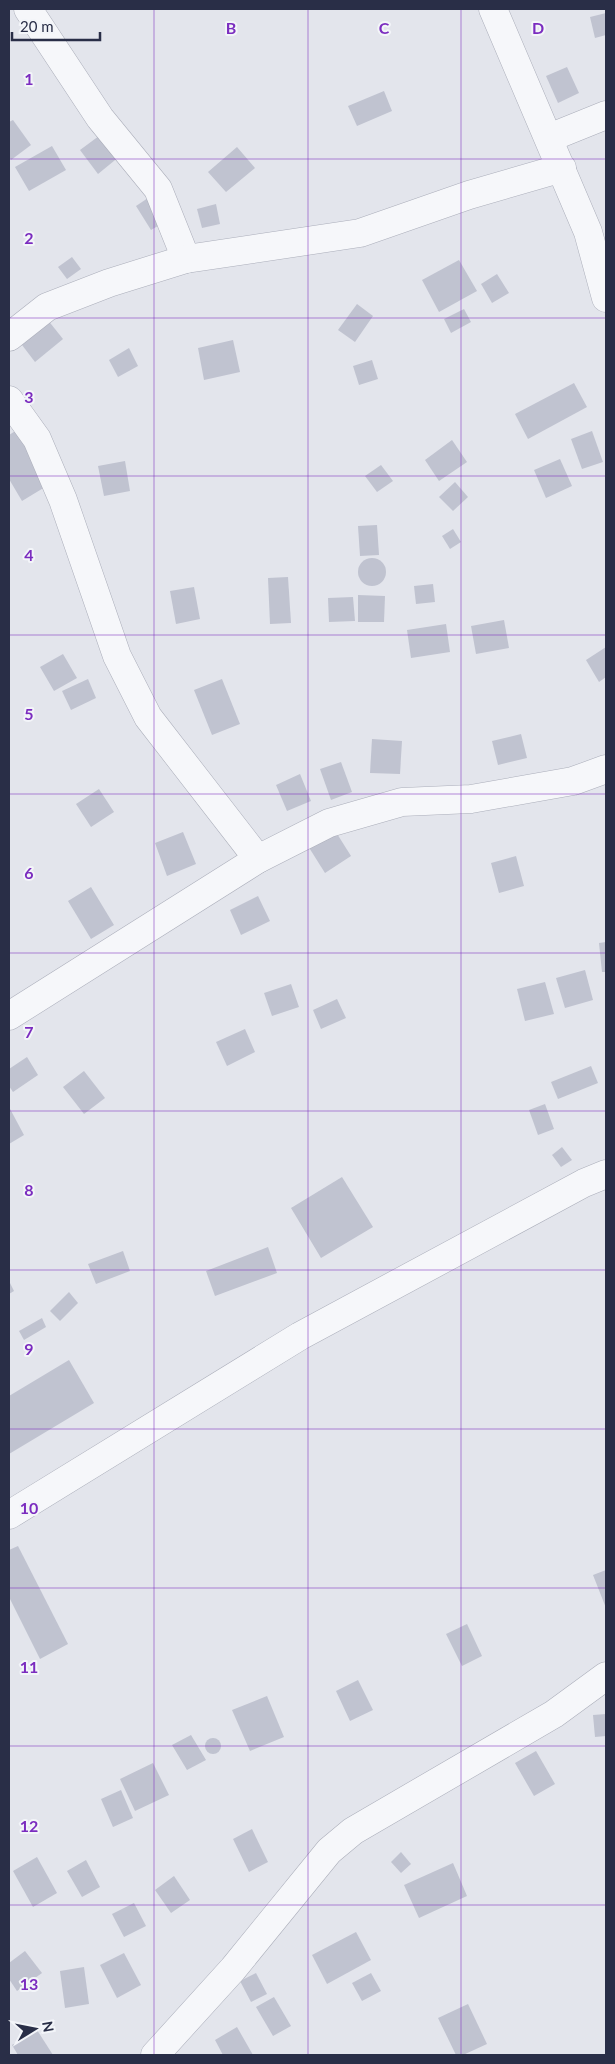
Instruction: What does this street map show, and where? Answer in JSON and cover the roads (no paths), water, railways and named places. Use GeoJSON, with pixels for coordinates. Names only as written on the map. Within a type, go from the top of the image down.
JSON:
{"type":"FeatureCollection","features":[{"type":"Feature","properties":{"kind":"street"},"geometry":{"type":"LineString","coordinates":[[28,9],[100,118],[158,189],[186,260]]}},
{"type":"Feature","properties":{"kind":"street"},"geometry":{"type":"LineString","coordinates":[[493,9],[550,138],[588,232],[606,298]]}},
{"type":"Feature","properties":{"kind":"street"},"geometry":{"type":"LineString","coordinates":[[550,138],[606,115]]}},
{"type":"Feature","properties":{"kind":"street"},"geometry":{"type":"LineString","coordinates":[[9,337],[47,307],[109,283],[186,260],[360,233],[469,195],[562,168]]}},
{"type":"Feature","properties":{"kind":"street"},"geometry":{"type":"LineString","coordinates":[[9,400],[37,439],[63,500],[117,656],[148,716],[258,859]]}},
{"type":"Feature","properties":{"kind":"street"},"geometry":{"type":"LineString","coordinates":[[9,1016],[258,859],[329,823],[402,802],[471,800],[573,781],[606,769]]}},
{"type":"Feature","properties":{"kind":"street"},"geometry":{"type":"LineString","coordinates":[[9,1515],[300,1336],[584,1183],[606,1174]]}},
{"type":"Feature","properties":{"kind":"street"},"geometry":{"type":"LineString","coordinates":[[155,2055],[233,1969],[329,1851],[353,1831],[554,1714],[606,1676]]}}]}
